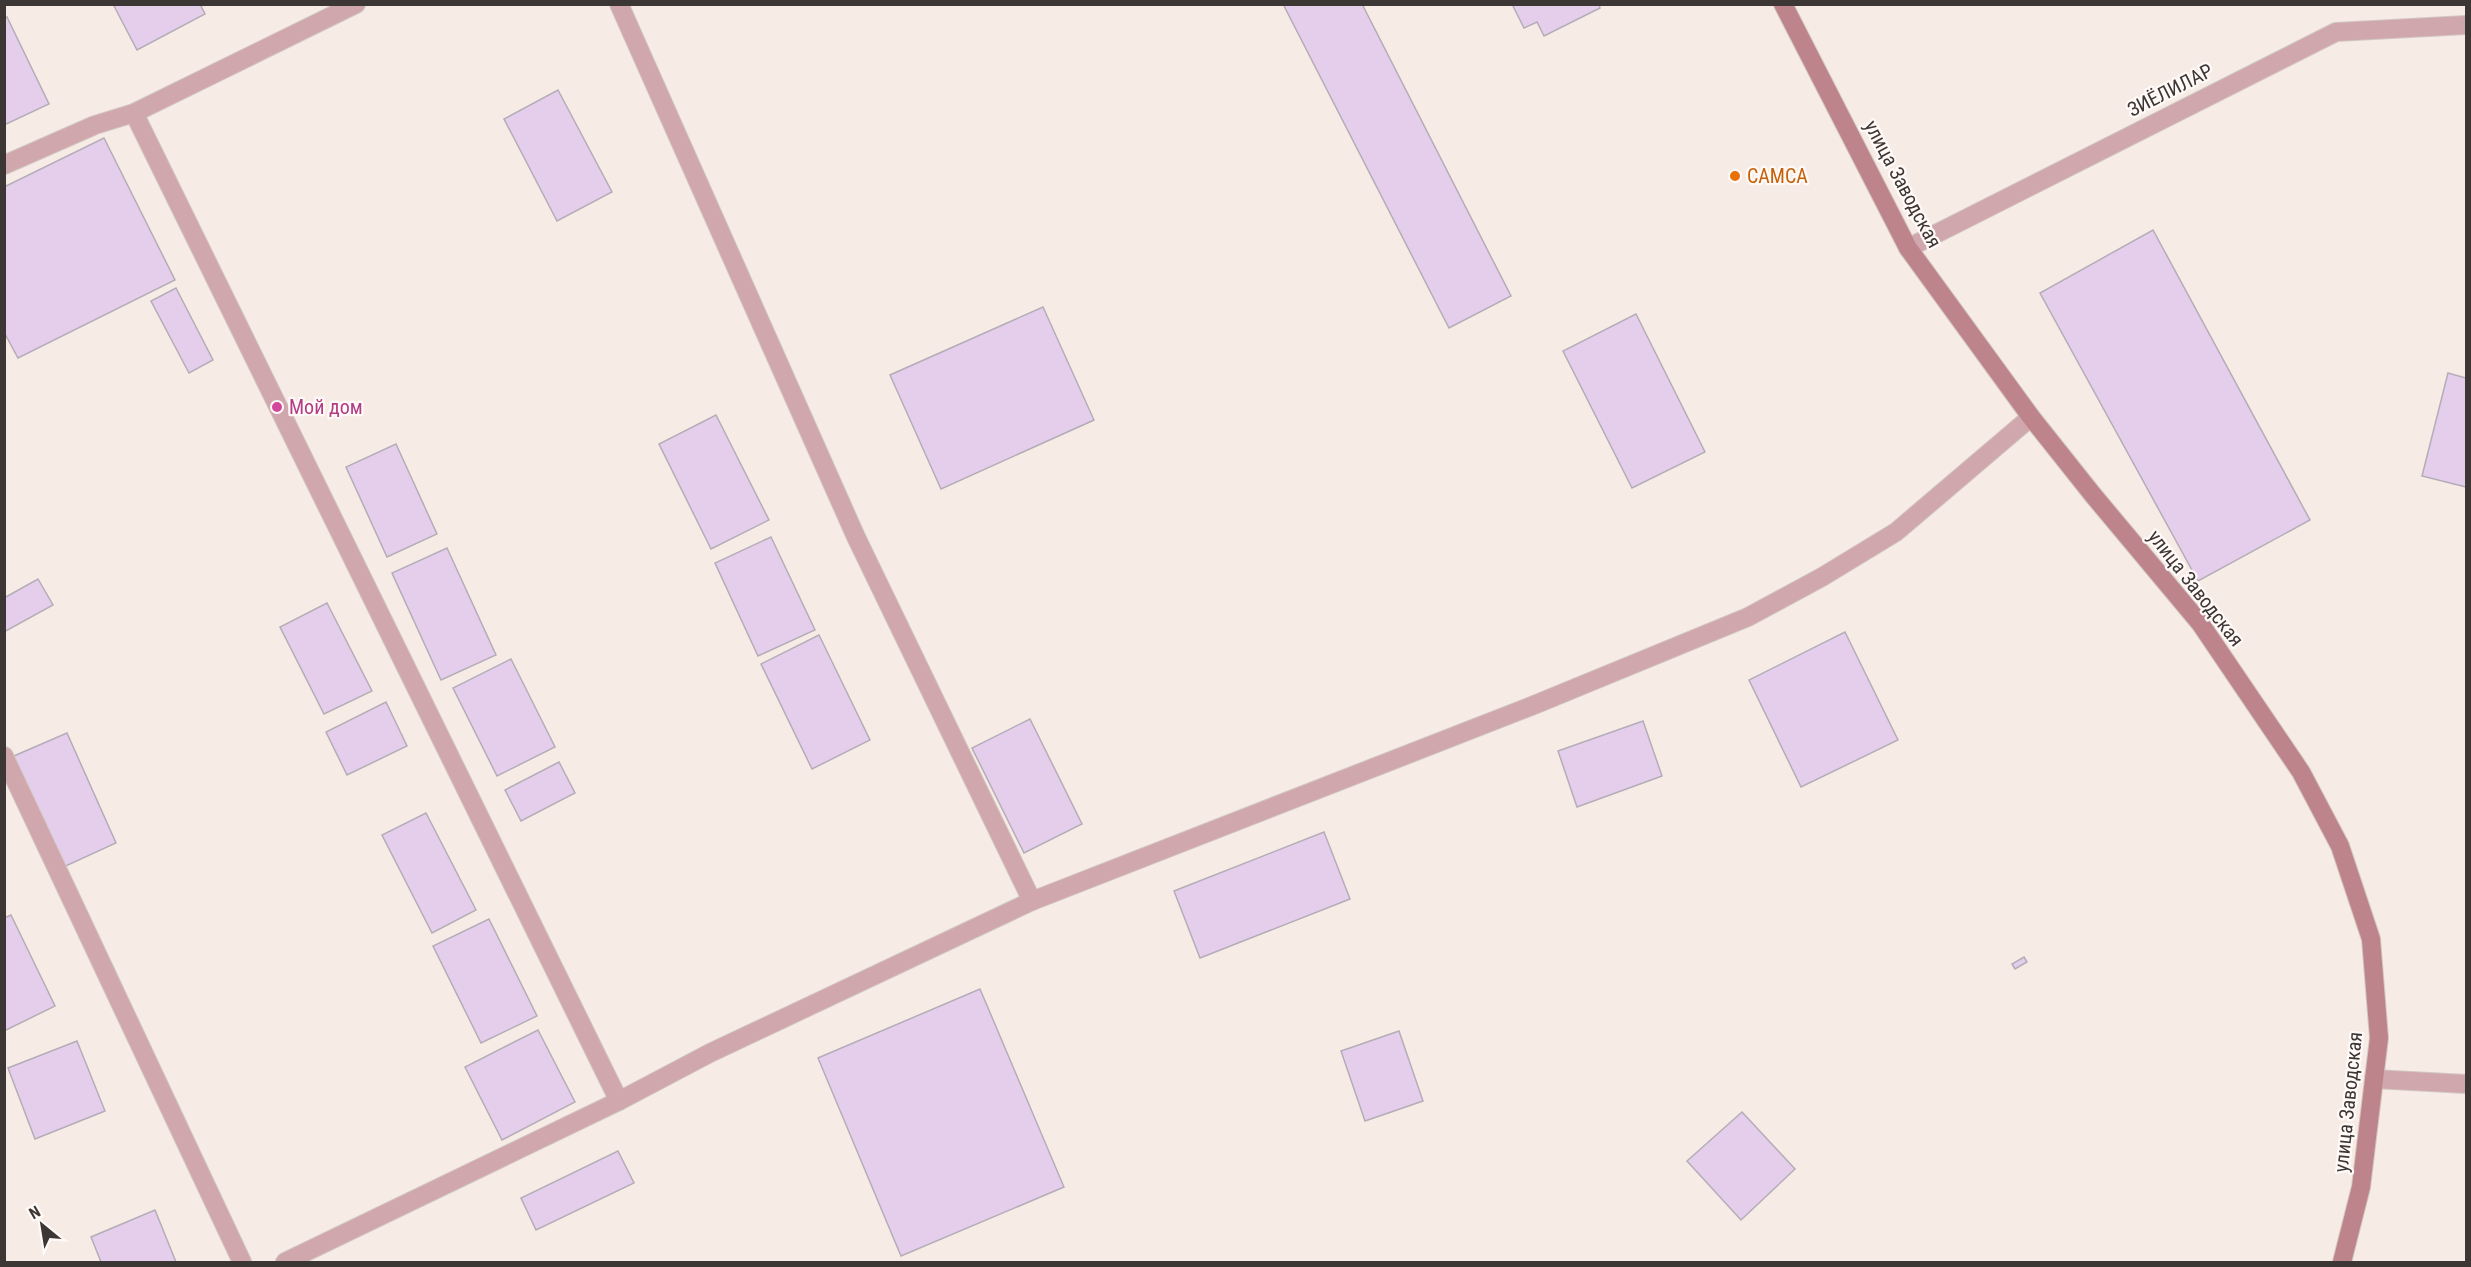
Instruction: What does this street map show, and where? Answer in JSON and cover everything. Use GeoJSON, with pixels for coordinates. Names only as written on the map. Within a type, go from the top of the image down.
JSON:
{"type":"FeatureCollection","features":[{"type":"Feature","properties":{"kind":"main road","name":"улица Заводская"},"geometry":{"type":"LineString","coordinates":[[1783,4],[1908,248],[2031,417],[2200,623],[2301,772],[2340,846],[2371,939],[2379,1038],[2361,1187],[2342,1263]]}},
{"type":"Feature","properties":{"kind":"street"},"geometry":{"type":"LineString","coordinates":[[4,165],[95,125],[134,113],[356,4]]}},
{"type":"Feature","properties":{"kind":"street"},"geometry":{"type":"LineString","coordinates":[[619,4],[856,537],[1032,901]]}},
{"type":"Feature","properties":{"kind":"street","name":"ЗИЁЛИЛАР"},"geometry":{"type":"LineString","coordinates":[[1908,248],[2336,32],[2466,26]]}},
{"type":"Feature","properties":{"kind":"street"},"geometry":{"type":"LineString","coordinates":[[134,113],[619,1101]]}},
{"type":"Feature","properties":{"kind":"street"},"geometry":{"type":"LineString","coordinates":[[285,1263],[619,1101],[710,1053],[1032,901],[1534,705],[1748,617],[1821,577],[1896,531],[2031,417]]}},
{"type":"Feature","properties":{"kind":"street"},"geometry":{"type":"LineString","coordinates":[[4,756],[243,1263]]}},
{"type":"Feature","properties":{"kind":"street"},"geometry":{"type":"LineString","coordinates":[[2374,1079],[2466,1084]]}},
{"type":"Feature","properties":{"kind":"building"},"geometry":{"type":"Polygon","coordinates":[[[113,4],[200,4],[205,14],[137,50],[113,4]]]}},
{"type":"Feature","properties":{"kind":"building"},"geometry":{"type":"Polygon","coordinates":[[[1283,4],[1362,4],[1511,296],[1449,328],[1283,4]]]}},
{"type":"Feature","properties":{"kind":"building"},"geometry":{"type":"Polygon","coordinates":[[[1512,4],[1599,4],[1600,8],[1544,36],[1537,22],[1524,28],[1512,4]]]}},
{"type":"Feature","properties":{"kind":"building"},"geometry":{"type":"Polygon","coordinates":[[[7,17],[49,104],[4,125],[4,18],[7,17]]]}},
{"type":"Feature","properties":{"kind":"building"},"geometry":{"type":"Polygon","coordinates":[[[558,90],[612,192],[557,221],[504,119],[558,90]]]}},
{"type":"Feature","properties":{"kind":"building"},"geometry":{"type":"Polygon","coordinates":[[[104,138],[175,280],[18,358],[4,332],[4,187],[104,138]]]}},
{"type":"Feature","properties":{"kind":"building"},"geometry":{"type":"Polygon","coordinates":[[[2153,230],[2310,520],[2198,581],[2040,293],[2153,230]]]}},
{"type":"Feature","properties":{"kind":"building"},"geometry":{"type":"Polygon","coordinates":[[[176,288],[213,360],[189,373],[151,301],[176,288]]]}},
{"type":"Feature","properties":{"kind":"building"},"geometry":{"type":"Polygon","coordinates":[[[1043,307],[1094,420],[941,489],[890,375],[1043,307]]]}},
{"type":"Feature","properties":{"kind":"building"},"geometry":{"type":"Polygon","coordinates":[[[1636,314],[1705,452],[1632,488],[1563,351],[1636,314]]]}},
{"type":"Feature","properties":{"kind":"building"},"geometry":{"type":"Polygon","coordinates":[[[2448,373],[2466,378],[2466,487],[2422,476],[2448,373]]]}},
{"type":"Feature","properties":{"kind":"building"},"geometry":{"type":"Polygon","coordinates":[[[716,415],[769,520],[711,549],[659,444],[716,415]]]}},
{"type":"Feature","properties":{"kind":"building"},"geometry":{"type":"Polygon","coordinates":[[[396,444],[437,534],[387,557],[346,467],[396,444]]]}},
{"type":"Feature","properties":{"kind":"building"},"geometry":{"type":"Polygon","coordinates":[[[771,537],[815,630],[758,656],[715,563],[771,537]]]}},
{"type":"Feature","properties":{"kind":"building"},"geometry":{"type":"Polygon","coordinates":[[[447,548],[496,655],[441,680],[392,573],[447,548]]]}},
{"type":"Feature","properties":{"kind":"building"},"geometry":{"type":"Polygon","coordinates":[[[38,579],[53,605],[4,632],[4,598],[38,579]]]}},
{"type":"Feature","properties":{"kind":"building"},"geometry":{"type":"Polygon","coordinates":[[[327,603],[372,691],[324,714],[280,627],[327,603]]]}},
{"type":"Feature","properties":{"kind":"building"},"geometry":{"type":"Polygon","coordinates":[[[1845,632],[1898,740],[1801,787],[1749,680],[1845,632]]]}},
{"type":"Feature","properties":{"kind":"building"},"geometry":{"type":"Polygon","coordinates":[[[819,635],[870,740],[812,769],[761,664],[819,635]]]}},
{"type":"Feature","properties":{"kind":"building"},"geometry":{"type":"Polygon","coordinates":[[[511,659],[555,747],[497,776],[453,688],[511,659]]]}},
{"type":"Feature","properties":{"kind":"building"},"geometry":{"type":"Polygon","coordinates":[[[386,702],[407,746],[347,775],[326,732],[386,702]]]}},
{"type":"Feature","properties":{"kind":"building"},"geometry":{"type":"Polygon","coordinates":[[[1030,719],[1082,824],[1024,853],[972,748],[1030,719]]]}},
{"type":"Feature","properties":{"kind":"building"},"geometry":{"type":"Polygon","coordinates":[[[1643,721],[1662,776],[1577,807],[1558,751],[1643,721]]]}},
{"type":"Feature","properties":{"kind":"building"},"geometry":{"type":"Polygon","coordinates":[[[67,733],[116,843],[57,870],[7,759],[67,733]]]}},
{"type":"Feature","properties":{"kind":"building"},"geometry":{"type":"Polygon","coordinates":[[[559,762],[575,793],[521,821],[505,790],[559,762]]]}},
{"type":"Feature","properties":{"kind":"building"},"geometry":{"type":"Polygon","coordinates":[[[426,813],[476,910],[432,933],[382,835],[426,813]]]}},
{"type":"Feature","properties":{"kind":"building"},"geometry":{"type":"Polygon","coordinates":[[[1324,832],[1350,899],[1200,958],[1174,891],[1324,832]]]}},
{"type":"Feature","properties":{"kind":"building"},"geometry":{"type":"Polygon","coordinates":[[[11,915],[55,1006],[4,1031],[4,918],[11,915]]]}},
{"type":"Feature","properties":{"kind":"building"},"geometry":{"type":"Polygon","coordinates":[[[489,919],[537,1016],[481,1043],[433,946],[489,919]]]}},
{"type":"Feature","properties":{"kind":"building"},"geometry":{"type":"Polygon","coordinates":[[[2024,957],[2027,962],[2015,969],[2012,964],[2024,957]]]}},
{"type":"Feature","properties":{"kind":"building"},"geometry":{"type":"Polygon","coordinates":[[[980,989],[1064,1187],[901,1256],[818,1058],[980,989]]]}},
{"type":"Feature","properties":{"kind":"building"},"geometry":{"type":"Polygon","coordinates":[[[538,1030],[575,1102],[502,1140],[465,1067],[538,1030]]]}},
{"type":"Feature","properties":{"kind":"building"},"geometry":{"type":"Polygon","coordinates":[[[1399,1031],[1423,1101],[1365,1121],[1341,1051],[1399,1031]]]}},
{"type":"Feature","properties":{"kind":"building"},"geometry":{"type":"Polygon","coordinates":[[[77,1041],[105,1111],[35,1139],[8,1068],[77,1041]]]}},
{"type":"Feature","properties":{"kind":"building"},"geometry":{"type":"Polygon","coordinates":[[[1742,1112],[1795,1169],[1741,1220],[1687,1161],[1742,1112]]]}},
{"type":"Feature","properties":{"kind":"building"},"geometry":{"type":"Polygon","coordinates":[[[618,1151],[634,1183],[536,1230],[521,1198],[618,1151]]]}},
{"type":"Feature","properties":{"kind":"building"},"geometry":{"type":"Polygon","coordinates":[[[155,1210],[176,1262],[101,1262],[91,1237],[155,1210]]]}},
{"type":"Feature","properties":{"kind":"place","name":"САМСА"},"geometry":{"type":"Point","coordinates":[1735,176]}},
{"type":"Feature","properties":{"kind":"place","name":"Мой дом"},"geometry":{"type":"Point","coordinates":[277,407]}}]}
